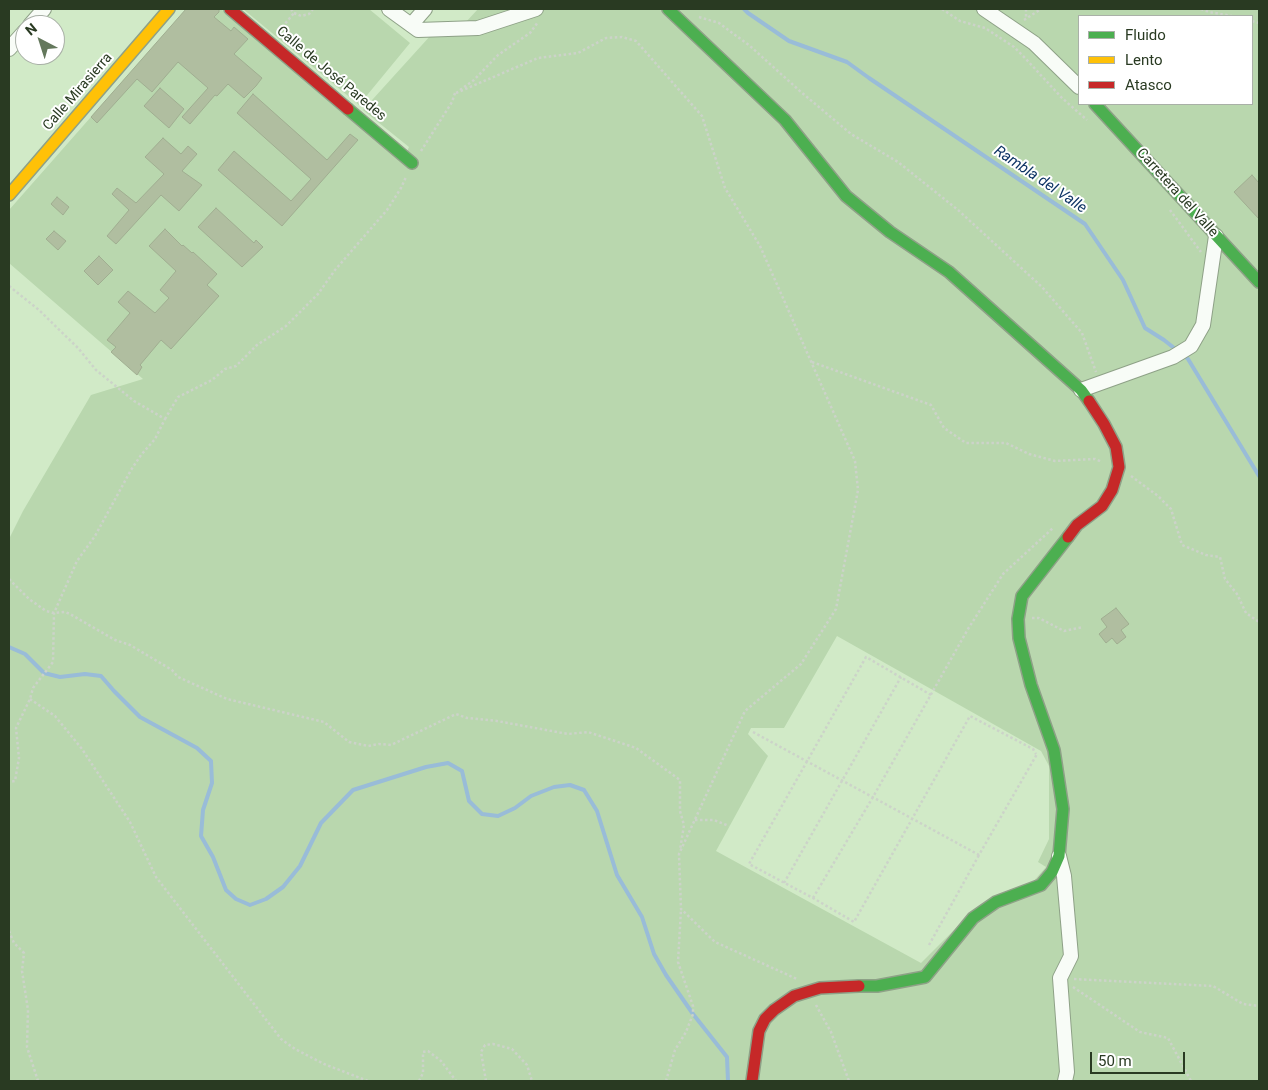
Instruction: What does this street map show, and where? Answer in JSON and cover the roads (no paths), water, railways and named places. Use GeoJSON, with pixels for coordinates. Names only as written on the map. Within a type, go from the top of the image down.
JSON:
{"type":"FeatureCollection","features":[{"type":"Feature","properties":{"kind":"street","name":"Calle Mirasierra"},"geometry":{"type":"LineString","coordinates":[[9,195],[169,9]]}},
{"type":"Feature","properties":{"kind":"street","name":"Calle de José Paredes"},"geometry":{"type":"LineString","coordinates":[[230,9],[412,163]]}},
{"type":"Feature","properties":{"kind":"street"},"geometry":{"type":"LineString","coordinates":[[390,9],[418,30],[478,28],[537,15]]}},
{"type":"Feature","properties":{"kind":"street"},"geometry":{"type":"LineString","coordinates":[[411,25],[425,9]]}},
{"type":"Feature","properties":{"kind":"street"},"geometry":{"type":"LineString","coordinates":[[668,9],[785,120],[846,196],[890,232],[949,272],[1081,390],[1104,424],[1116,448],[1119,467],[1112,490],[1102,506],[1077,525],[1022,596],[1018,619],[1018,638],[1031,685],[1043,749],[1063,809],[1059,856],[1052,872],[1041,885],[996,902],[972,918],[924,977],[877,986],[845,986],[814,990],[794,996],[774,1010],[765,1019],[759,1031],[752,1081]]}},
{"type":"Feature","properties":{"kind":"street"},"geometry":{"type":"LineString","coordinates":[[984,9],[1034,43],[1078,86]]}},
{"type":"Feature","properties":{"kind":"street","name":"Carretera del Valle"},"geometry":{"type":"LineString","coordinates":[[1096,105],[1259,282]]}},
{"type":"Feature","properties":{"kind":"street"},"geometry":{"type":"LineString","coordinates":[[1081,390],[1173,357],[1191,346],[1203,325],[1216,236]]}},
{"type":"Feature","properties":{"kind":"street"},"geometry":{"type":"LineString","coordinates":[[1059,856],[1064,876],[1071,956],[1060,978],[1067,1072],[1065,1081]]}},
{"type":"Feature","properties":{"kind":"waterway","name":"Rambla del Valle"},"geometry":{"type":"LineString","coordinates":[[744,9],[789,41],[847,62],[1085,224],[1123,280],[1145,328],[1188,359],[1259,476]]}},
{"type":"Feature","properties":{"kind":"waterway"},"geometry":{"type":"LineString","coordinates":[[9,647],[25,654],[44,673],[60,677],[85,674],[101,676],[140,717],[197,748],[211,761],[212,783],[203,810],[201,836],[213,857],[226,890],[236,899],[250,905],[266,899],[283,887],[300,866],[321,823],[353,790],[426,767],[448,763],[462,771],[469,801],[482,814],[498,816],[515,808],[531,796],[554,787],[570,785],[584,790],[597,811],[617,875],[642,917],[654,954],[693,1014],[727,1057],[728,1081]]}}]}
